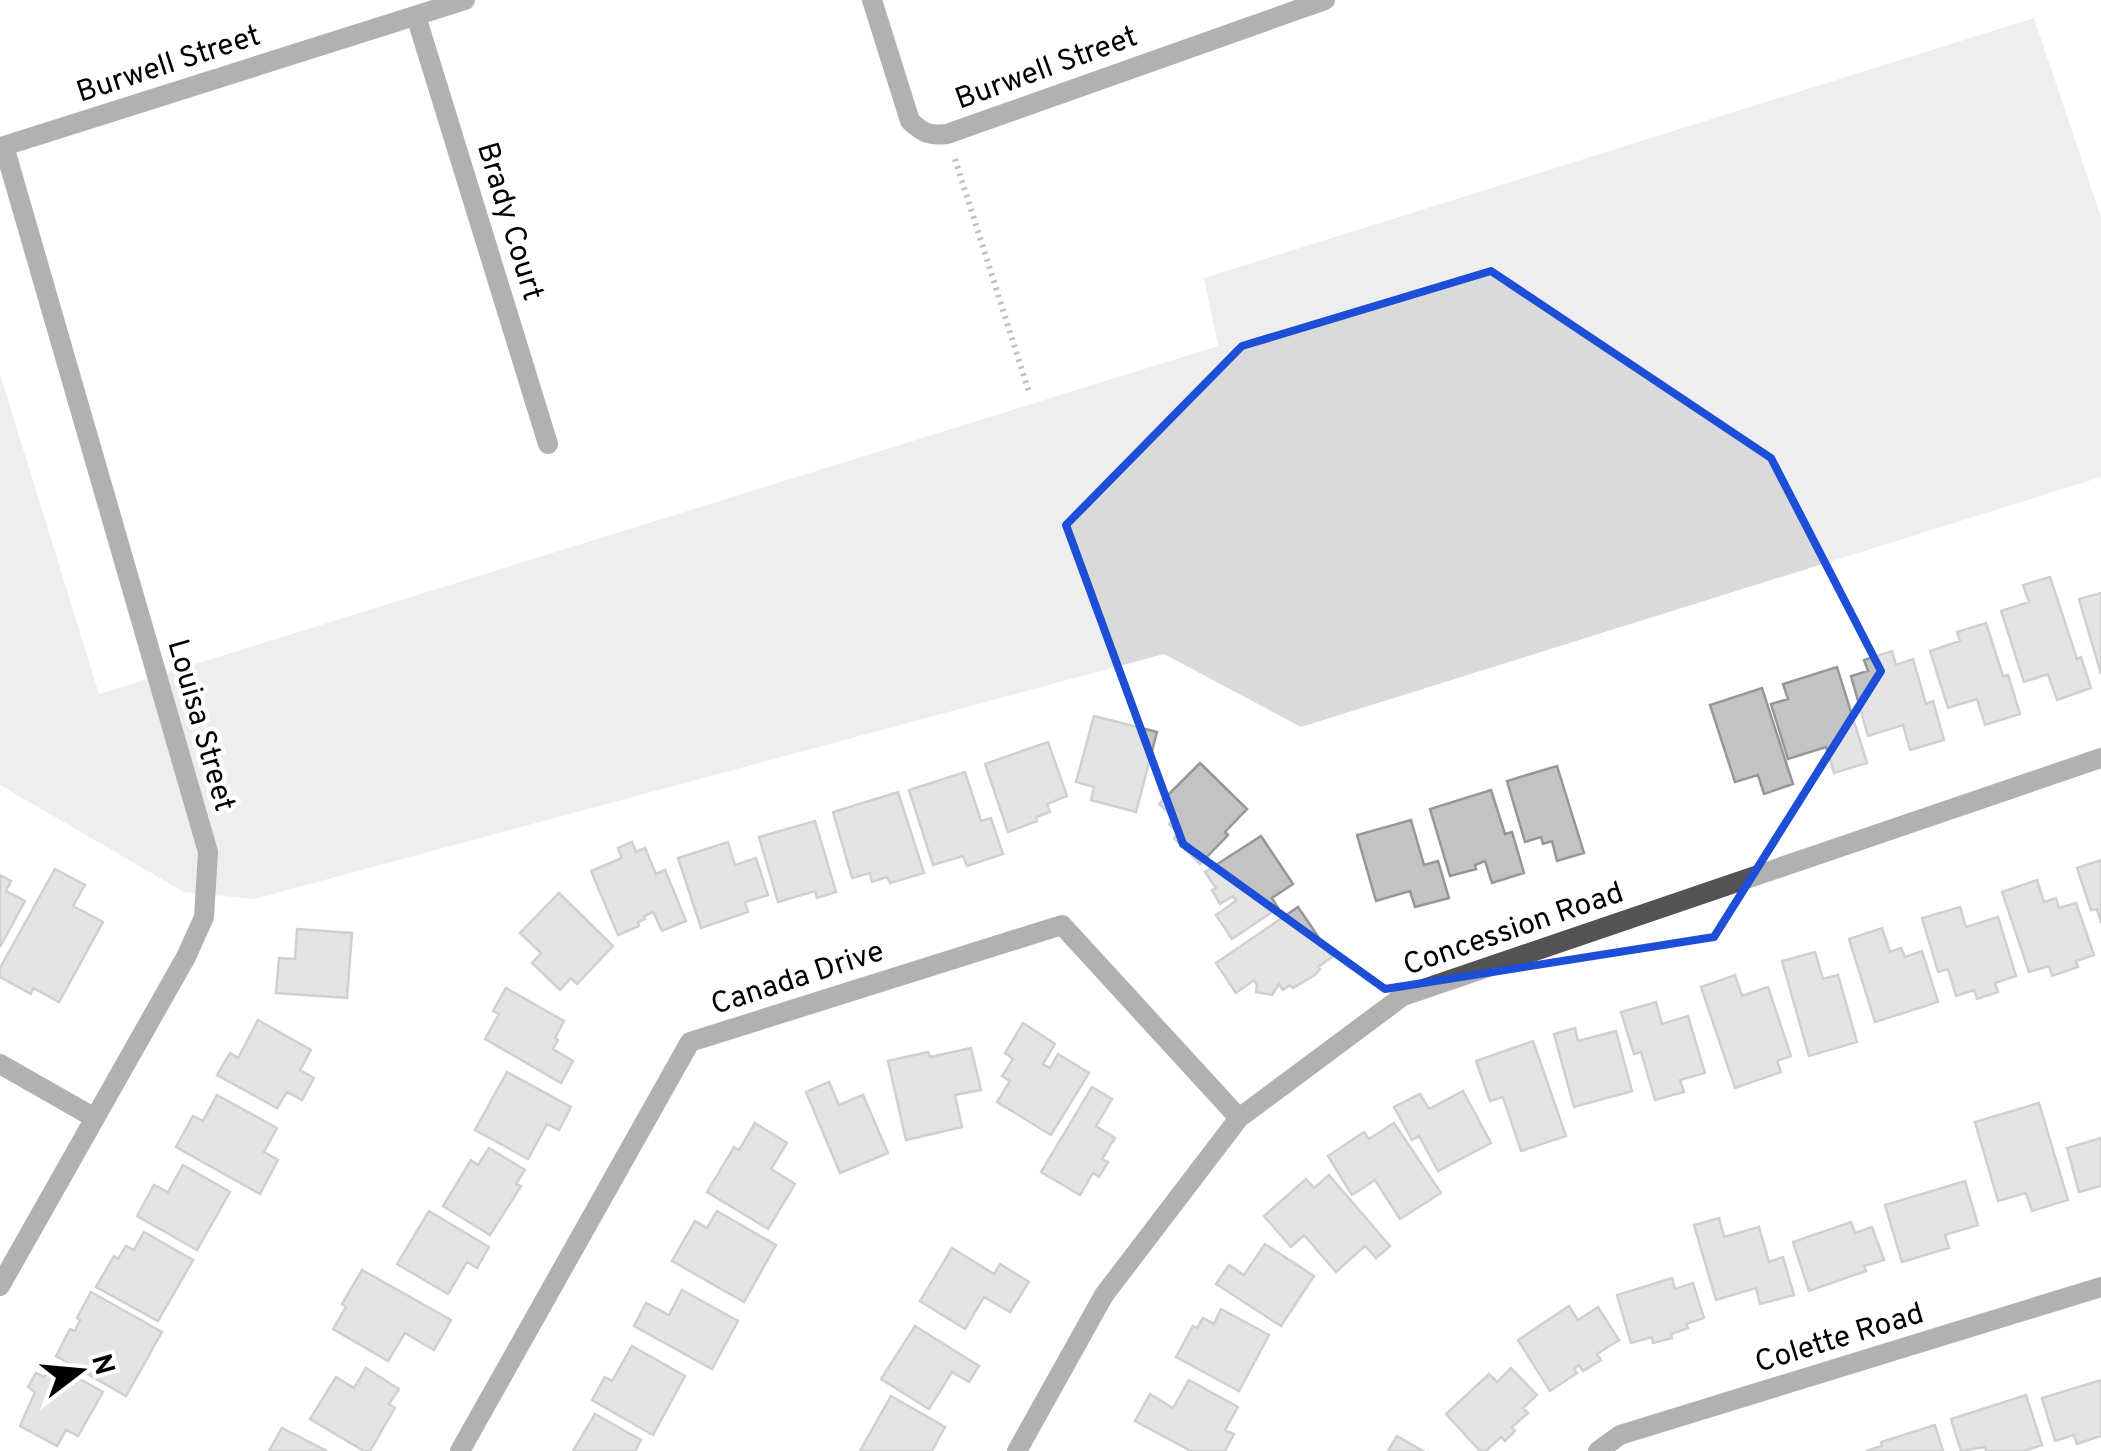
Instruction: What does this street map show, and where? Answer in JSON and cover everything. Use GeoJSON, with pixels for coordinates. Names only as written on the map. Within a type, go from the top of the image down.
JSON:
{"type":"FeatureCollection","features":[{"type":"Feature","properties":{"kind":"street","name":"Burwell Street"},"geometry":{"type":"LineString","coordinates":[[4,146],[464,0]]}},
{"type":"Feature","properties":{"kind":"street","name":"Burwell Street"},"geometry":{"type":"LineString","coordinates":[[872,0],[910,121],[924,134],[947,134],[1325,0]]}},
{"type":"Feature","properties":{"kind":"street","name":"Brady Court"},"geometry":{"type":"LineString","coordinates":[[416,16],[548,444]]}},
{"type":"Feature","properties":{"kind":"street","name":"Louisa Street"},"geometry":{"type":"LineString","coordinates":[[0,1286],[186,958],[204,917],[208,852],[4,146]]}},
{"type":"Feature","properties":{"kind":"street","name":"Concession Road"},"geometry":{"type":"LineString","coordinates":[[1017,1451],[1104,1294],[1239,1118],[1403,996],[2101,758]]}},
{"type":"Feature","properties":{"kind":"street","name":"Canada Drive"},"geometry":{"type":"LineString","coordinates":[[460,1451],[690,1042],[1062,924],[1239,1118]]}},
{"type":"Feature","properties":{"kind":"street"},"geometry":{"type":"LineString","coordinates":[[0,1064],[93,1117]]}},
{"type":"Feature","properties":{"kind":"street","name":"Colette Road"},"geometry":{"type":"LineString","coordinates":[[1598,1451],[1620,1435],[2101,1287]]}},
{"type":"Feature","properties":{"kind":"path"},"geometry":{"type":"LineString","coordinates":[[947,134],[1029,392]]}},
{"type":"Feature","properties":{"kind":"highlighted area"},"geometry":{"type":"Polygon","coordinates":[[[1491,271],[1771,458],[1881,671],[1714,937],[1385,989],[1183,844],[1066,525],[1242,346],[1491,271]]]}},
{"type":"Feature","properties":{"kind":"shaded area"},"geometry":{"type":"Polygon","coordinates":[[[2034,18],[2101,217],[2101,477],[1301,727],[1164,654],[254,899],[184,892],[0,785],[0,374],[99,694],[1218,346],[1204,278],[2034,18]]]}},
{"type":"Feature","properties":{"kind":"building"},"geometry":{"type":"Polygon","coordinates":[[[2050,577],[2077,659],[2081,657],[2091,688],[2057,700],[2048,674],[2024,682],[2001,611],[2029,602],[2023,585],[2050,577]]]}},
{"type":"Feature","properties":{"kind":"building"},"geometry":{"type":"Polygon","coordinates":[[[2101,593],[2101,674],[2079,599],[2101,593]]]}},
{"type":"Feature","properties":{"kind":"building"},"geometry":{"type":"Polygon","coordinates":[[[1986,623],[2020,714],[1985,725],[1977,699],[1948,708],[1930,651],[1960,641],[1957,632],[1986,623]]]}},
{"type":"Feature","properties":{"kind":"building"},"geometry":{"type":"Polygon","coordinates":[[[1892,651],[1896,665],[1913,659],[1926,704],[1933,701],[1944,740],[1910,750],[1903,725],[1868,736],[1851,676],[1868,671],[1864,660],[1892,651]]]}},
{"type":"Feature","properties":{"kind":"building"},"geometry":{"type":"Polygon","coordinates":[[[1837,667],[1867,763],[1834,773],[1826,747],[1788,759],[1771,704],[1788,699],[1783,684],[1837,667]]]}},
{"type":"Feature","properties":{"kind":"building"},"geometry":{"type":"Polygon","coordinates":[[[1762,688],[1793,784],[1764,794],[1758,775],[1735,782],[1710,705],[1762,688]]]}},
{"type":"Feature","properties":{"kind":"building"},"geometry":{"type":"Polygon","coordinates":[[[1094,716],[1157,732],[1136,812],[1091,800],[1094,787],[1076,782],[1094,716]]]}},
{"type":"Feature","properties":{"kind":"building"},"geometry":{"type":"Polygon","coordinates":[[[1048,742],[1067,796],[1047,804],[1050,812],[1036,817],[1037,821],[1008,832],[985,764],[1048,742]]]}},
{"type":"Feature","properties":{"kind":"building"},"geometry":{"type":"Polygon","coordinates":[[[1200,763],[1247,809],[1200,864],[1174,838],[1179,834],[1169,824],[1175,819],[1159,804],[1200,763]]]}},
{"type":"Feature","properties":{"kind":"building"},"geometry":{"type":"Polygon","coordinates":[[[1557,766],[1584,853],[1557,861],[1552,841],[1543,844],[1541,837],[1525,842],[1507,781],[1557,766]]]}},
{"type":"Feature","properties":{"kind":"building"},"geometry":{"type":"Polygon","coordinates":[[[965,772],[981,821],[991,818],[1003,854],[967,866],[963,856],[933,865],[909,790],[965,772]]]}},
{"type":"Feature","properties":{"kind":"building"},"geometry":{"type":"Polygon","coordinates":[[[1491,790],[1505,834],[1512,832],[1524,873],[1492,883],[1485,861],[1475,865],[1476,869],[1450,876],[1430,809],[1491,790]]]}},
{"type":"Feature","properties":{"kind":"building"},"geometry":{"type":"Polygon","coordinates":[[[898,792],[924,873],[890,883],[887,877],[872,882],[870,873],[852,878],[833,812],[898,792]]]}},
{"type":"Feature","properties":{"kind":"building"},"geometry":{"type":"Polygon","coordinates":[[[1411,820],[1424,865],[1438,861],[1449,898],[1415,907],[1410,891],[1376,901],[1357,835],[1411,820]]]}},
{"type":"Feature","properties":{"kind":"building"},"geometry":{"type":"Polygon","coordinates":[[[815,821],[836,892],[817,898],[815,891],[778,902],[759,837],[815,821]]]}},
{"type":"Feature","properties":{"kind":"building"},"geometry":{"type":"Polygon","coordinates":[[[1261,836],[1293,884],[1272,898],[1278,908],[1232,939],[1216,915],[1236,901],[1233,896],[1220,904],[1212,890],[1216,888],[1205,872],[1261,836]]]}},
{"type":"Feature","properties":{"kind":"building"},"geometry":{"type":"Polygon","coordinates":[[[632,842],[636,852],[645,848],[656,874],[665,870],[686,921],[662,931],[653,912],[638,922],[639,926],[618,935],[591,871],[622,858],[618,848],[632,842]]]}},
{"type":"Feature","properties":{"kind":"building"},"geometry":{"type":"Polygon","coordinates":[[[728,842],[735,865],[756,858],[768,895],[745,902],[748,912],[701,928],[678,858],[728,842]]]}},
{"type":"Feature","properties":{"kind":"building"},"geometry":{"type":"Polygon","coordinates":[[[2101,860],[2101,923],[2097,909],[2091,910],[2077,868],[2101,860]]]}},
{"type":"Feature","properties":{"kind":"building"},"geometry":{"type":"Polygon","coordinates":[[[55,869],[85,885],[73,906],[103,922],[59,1002],[33,988],[31,994],[0,977],[0,968],[55,869]]]}},
{"type":"Feature","properties":{"kind":"building"},"geometry":{"type":"Polygon","coordinates":[[[0,875],[11,881],[6,891],[25,901],[0,947],[0,875]]]}},
{"type":"Feature","properties":{"kind":"building"},"geometry":{"type":"Polygon","coordinates":[[[2037,880],[2044,902],[2056,898],[2059,908],[2076,903],[2094,955],[2076,961],[2078,967],[2052,976],[2049,966],[2029,972],[2002,892],[2037,880]]]}},
{"type":"Feature","properties":{"kind":"building"},"geometry":{"type":"Polygon","coordinates":[[[559,893],[613,946],[577,984],[571,978],[560,990],[532,963],[541,953],[520,933],[559,893]]]}},
{"type":"Feature","properties":{"kind":"building"},"geometry":{"type":"Polygon","coordinates":[[[1298,907],[1332,957],[1318,967],[1315,975],[1293,988],[1290,985],[1283,990],[1279,984],[1272,995],[1256,992],[1254,980],[1236,993],[1216,963],[1298,907]]]}},
{"type":"Feature","properties":{"kind":"building"},"geometry":{"type":"Polygon","coordinates":[[[1960,907],[1966,927],[1998,917],[2016,976],[1995,983],[1998,992],[1977,999],[1974,990],[1956,996],[1948,969],[1938,972],[1922,918],[1960,907]]]}},
{"type":"Feature","properties":{"kind":"building"},"geometry":{"type":"Polygon","coordinates":[[[1882,928],[1890,952],[1901,948],[1905,957],[1922,951],[1938,1002],[1875,1022],[1849,939],[1882,928]]]}},
{"type":"Feature","properties":{"kind":"building"},"geometry":{"type":"Polygon","coordinates":[[[297,929],[352,933],[347,998],[276,993],[279,958],[295,959],[297,929]]]}},
{"type":"Feature","properties":{"kind":"building"},"geometry":{"type":"Polygon","coordinates":[[[1815,952],[1823,979],[1838,975],[1857,1042],[1809,1056],[1782,961],[1815,952]]]}},
{"type":"Feature","properties":{"kind":"building"},"geometry":{"type":"Polygon","coordinates":[[[1735,975],[1742,996],[1768,987],[1791,1056],[1777,1061],[1781,1072],[1735,1088],[1701,987],[1735,975]]]}},
{"type":"Feature","properties":{"kind":"building"},"geometry":{"type":"Polygon","coordinates":[[[506,988],[564,1021],[553,1049],[573,1061],[561,1083],[485,1039],[499,1014],[493,1011],[506,988]]]}},
{"type":"Feature","properties":{"kind":"building"},"geometry":{"type":"Polygon","coordinates":[[[1656,1002],[1662,1024],[1688,1016],[1705,1073],[1680,1080],[1684,1092],[1655,1100],[1641,1052],[1634,1054],[1621,1012],[1656,1002]]]}},
{"type":"Feature","properties":{"kind":"building"},"geometry":{"type":"Polygon","coordinates":[[[258,1020],[311,1050],[300,1070],[314,1078],[302,1100],[287,1092],[277,1108],[217,1075],[230,1053],[238,1058],[258,1020]]]}},
{"type":"Feature","properties":{"kind":"building"},"geometry":{"type":"Polygon","coordinates":[[[1023,1023],[1055,1044],[1043,1064],[1050,1068],[1058,1054],[1089,1073],[1051,1135],[997,1102],[1010,1081],[1002,1076],[1013,1059],[1005,1053],[1023,1023]]]}},
{"type":"Feature","properties":{"kind":"building"},"geometry":{"type":"Polygon","coordinates":[[[1575,1028],[1578,1041],[1616,1031],[1632,1091],[1574,1107],[1554,1034],[1575,1028]]]}},
{"type":"Feature","properties":{"kind":"building"},"geometry":{"type":"Polygon","coordinates":[[[1533,1041],[1566,1136],[1521,1151],[1503,1097],[1490,1101],[1476,1061],[1533,1041]]]}},
{"type":"Feature","properties":{"kind":"building"},"geometry":{"type":"Polygon","coordinates":[[[971,1048],[981,1090],[955,1095],[962,1127],[906,1140],[888,1061],[971,1048]]]}},
{"type":"Feature","properties":{"kind":"building"},"geometry":{"type":"Polygon","coordinates":[[[507,1072],[571,1107],[559,1130],[547,1124],[528,1159],[475,1130],[507,1072]]]}},
{"type":"Feature","properties":{"kind":"building"},"geometry":{"type":"Polygon","coordinates":[[[829,1082],[839,1105],[863,1095],[888,1153],[840,1173],[806,1092],[829,1082]]]}},
{"type":"Feature","properties":{"kind":"building"},"geometry":{"type":"Polygon","coordinates":[[[1092,1087],[1112,1099],[1096,1126],[1115,1138],[1102,1159],[1108,1162],[1099,1177],[1093,1173],[1080,1195],[1041,1172],[1092,1087]]]}},
{"type":"Feature","properties":{"kind":"building"},"geometry":{"type":"Polygon","coordinates":[[[1463,1091],[1491,1143],[1438,1171],[1419,1136],[1412,1140],[1394,1107],[1420,1094],[1429,1109],[1463,1091]]]}},
{"type":"Feature","properties":{"kind":"building"},"geometry":{"type":"Polygon","coordinates":[[[217,1095],[277,1128],[264,1152],[278,1160],[260,1194],[176,1147],[193,1116],[203,1121],[217,1095]]]}},
{"type":"Feature","properties":{"kind":"building"},"geometry":{"type":"Polygon","coordinates":[[[2039,1103],[2068,1200],[2032,1211],[2026,1193],[1998,1201],[1975,1122],[2039,1103]]]}},
{"type":"Feature","properties":{"kind":"building"},"geometry":{"type":"Polygon","coordinates":[[[755,1123],[787,1143],[771,1169],[795,1184],[768,1229],[707,1192],[734,1147],[739,1150],[755,1123]]]}},
{"type":"Feature","properties":{"kind":"building"},"geometry":{"type":"Polygon","coordinates":[[[1394,1123],[1441,1193],[1400,1219],[1375,1180],[1352,1195],[1328,1156],[1364,1132],[1369,1139],[1394,1123]]]}},
{"type":"Feature","properties":{"kind":"building"},"geometry":{"type":"Polygon","coordinates":[[[2101,1138],[2101,1186],[2079,1192],[2067,1148],[2101,1138]]]}},
{"type":"Feature","properties":{"kind":"building"},"geometry":{"type":"Polygon","coordinates":[[[489,1148],[525,1170],[516,1184],[521,1186],[490,1235],[443,1206],[471,1160],[478,1165],[489,1148]]]}},
{"type":"Feature","properties":{"kind":"building"},"geometry":{"type":"Polygon","coordinates":[[[183,1165],[230,1192],[197,1250],[137,1216],[154,1185],[168,1192],[183,1165]]]}},
{"type":"Feature","properties":{"kind":"building"},"geometry":{"type":"Polygon","coordinates":[[[1329,1175],[1390,1246],[1376,1258],[1365,1246],[1336,1272],[1304,1235],[1291,1247],[1264,1216],[1306,1179],[1314,1188],[1329,1175]]]}},
{"type":"Feature","properties":{"kind":"building"},"geometry":{"type":"Polygon","coordinates":[[[1965,1181],[1978,1225],[1945,1235],[1949,1248],[1902,1262],[1885,1205],[1965,1181]]]}},
{"type":"Feature","properties":{"kind":"building"},"geometry":{"type":"Polygon","coordinates":[[[429,1211],[489,1247],[477,1268],[467,1262],[448,1294],[397,1264],[429,1211]]]}},
{"type":"Feature","properties":{"kind":"building"},"geometry":{"type":"Polygon","coordinates":[[[717,1211],[776,1245],[744,1302],[672,1261],[695,1221],[707,1228],[717,1211]]]}},
{"type":"Feature","properties":{"kind":"building"},"geometry":{"type":"Polygon","coordinates":[[[1719,1218],[1724,1237],[1759,1227],[1769,1262],[1783,1257],[1794,1295],[1760,1304],[1756,1288],[1716,1300],[1694,1225],[1719,1218]]]}},
{"type":"Feature","properties":{"kind":"building"},"geometry":{"type":"Polygon","coordinates":[[[1851,1222],[1855,1233],[1872,1227],[1884,1260],[1864,1266],[1866,1271],[1809,1291],[1793,1242],[1851,1222]]]}},
{"type":"Feature","properties":{"kind":"building"},"geometry":{"type":"Polygon","coordinates":[[[144,1232],[193,1260],[158,1321],[96,1287],[114,1256],[118,1259],[126,1246],[134,1250],[144,1232]]]}},
{"type":"Feature","properties":{"kind":"building"},"geometry":{"type":"Polygon","coordinates":[[[1265,1244],[1314,1276],[1281,1326],[1216,1284],[1229,1265],[1244,1275],[1265,1244]]]}},
{"type":"Feature","properties":{"kind":"building"},"geometry":{"type":"Polygon","coordinates":[[[952,1248],[994,1274],[1000,1264],[1029,1282],[1010,1312],[984,1297],[965,1329],[920,1301],[952,1248]]]}},
{"type":"Feature","properties":{"kind":"building"},"geometry":{"type":"Polygon","coordinates":[[[362,1270],[451,1320],[434,1350],[405,1333],[388,1361],[333,1329],[362,1270]]]}},
{"type":"Feature","properties":{"kind":"building"},"geometry":{"type":"Polygon","coordinates":[[[1672,1278],[1675,1289],[1693,1283],[1704,1318],[1686,1324],[1688,1328],[1671,1334],[1672,1338],[1653,1343],[1652,1337],[1631,1343],[1617,1295],[1672,1278]]]}},
{"type":"Feature","properties":{"kind":"building"},"geometry":{"type":"Polygon","coordinates":[[[682,1290],[738,1321],[712,1369],[634,1326],[646,1303],[669,1315],[682,1290]]]}},
{"type":"Feature","properties":{"kind":"building"},"geometry":{"type":"Polygon","coordinates":[[[91,1292],[162,1332],[126,1396],[56,1356],[70,1329],[75,1331],[80,1320],[77,1318],[91,1292]]]}},
{"type":"Feature","properties":{"kind":"building"},"geometry":{"type":"Polygon","coordinates":[[[1569,1306],[1578,1320],[1598,1307],[1619,1340],[1597,1354],[1601,1360],[1583,1371],[1579,1365],[1574,1369],[1577,1373],[1550,1391],[1518,1340],[1569,1306]]]}},
{"type":"Feature","properties":{"kind":"building"},"geometry":{"type":"Polygon","coordinates":[[[1221,1309],[1269,1335],[1239,1391],[1176,1357],[1193,1326],[1197,1328],[1203,1318],[1214,1324],[1221,1309]]]}},
{"type":"Feature","properties":{"kind":"building"},"geometry":{"type":"Polygon","coordinates":[[[915,1326],[979,1366],[969,1382],[952,1372],[929,1409],[881,1379],[915,1326]]]}},
{"type":"Feature","properties":{"kind":"building"},"geometry":{"type":"Polygon","coordinates":[[[632,1346],[685,1376],[653,1435],[592,1400],[605,1377],[612,1381],[632,1346]]]}},
{"type":"Feature","properties":{"kind":"building"},"geometry":{"type":"Polygon","coordinates":[[[53,1364],[103,1392],[78,1436],[66,1430],[57,1446],[20,1426],[35,1392],[28,1387],[36,1373],[44,1377],[53,1364]]]}},
{"type":"Feature","properties":{"kind":"building"},"geometry":{"type":"Polygon","coordinates":[[[366,1368],[399,1389],[389,1404],[395,1408],[370,1451],[310,1419],[336,1377],[354,1388],[366,1368]]]}},
{"type":"Feature","properties":{"kind":"building"},"geometry":{"type":"Polygon","coordinates":[[[1511,1368],[1537,1395],[1523,1408],[1528,1413],[1512,1427],[1515,1431],[1505,1441],[1501,1437],[1486,1451],[1480,1451],[1446,1414],[1489,1374],[1497,1382],[1511,1368]]]}},
{"type":"Feature","properties":{"kind":"building"},"geometry":{"type":"Polygon","coordinates":[[[1189,1380],[1238,1407],[1225,1430],[1234,1434],[1225,1451],[1191,1451],[1135,1421],[1150,1394],[1173,1408],[1189,1380]]]}},
{"type":"Feature","properties":{"kind":"building"},"geometry":{"type":"Polygon","coordinates":[[[2101,1380],[2101,1436],[2077,1444],[2074,1435],[2055,1441],[2042,1398],[2101,1380]]]}},
{"type":"Feature","properties":{"kind":"building"},"geometry":{"type":"Polygon","coordinates":[[[2026,1395],[2042,1445],[2024,1451],[1986,1451],[1985,1447],[1961,1451],[1951,1419],[2026,1395]]]}},
{"type":"Feature","properties":{"kind":"building"},"geometry":{"type":"Polygon","coordinates":[[[891,1396],[945,1427],[932,1451],[860,1451],[891,1396]]]}},
{"type":"Feature","properties":{"kind":"building"},"geometry":{"type":"Polygon","coordinates":[[[595,1414],[641,1440],[635,1451],[573,1451],[595,1414]]]}},
{"type":"Feature","properties":{"kind":"building"},"geometry":{"type":"Polygon","coordinates":[[[1935,1425],[1943,1451],[1866,1451],[1882,1446],[1881,1442],[1935,1425]]]}},
{"type":"Feature","properties":{"kind":"building"},"geometry":{"type":"Polygon","coordinates":[[[282,1428],[327,1451],[269,1451],[282,1428]]]}},
{"type":"Feature","properties":{"kind":"building"},"geometry":{"type":"Polygon","coordinates":[[[1397,1436],[1423,1451],[1388,1451],[1397,1436]]]}}]}
